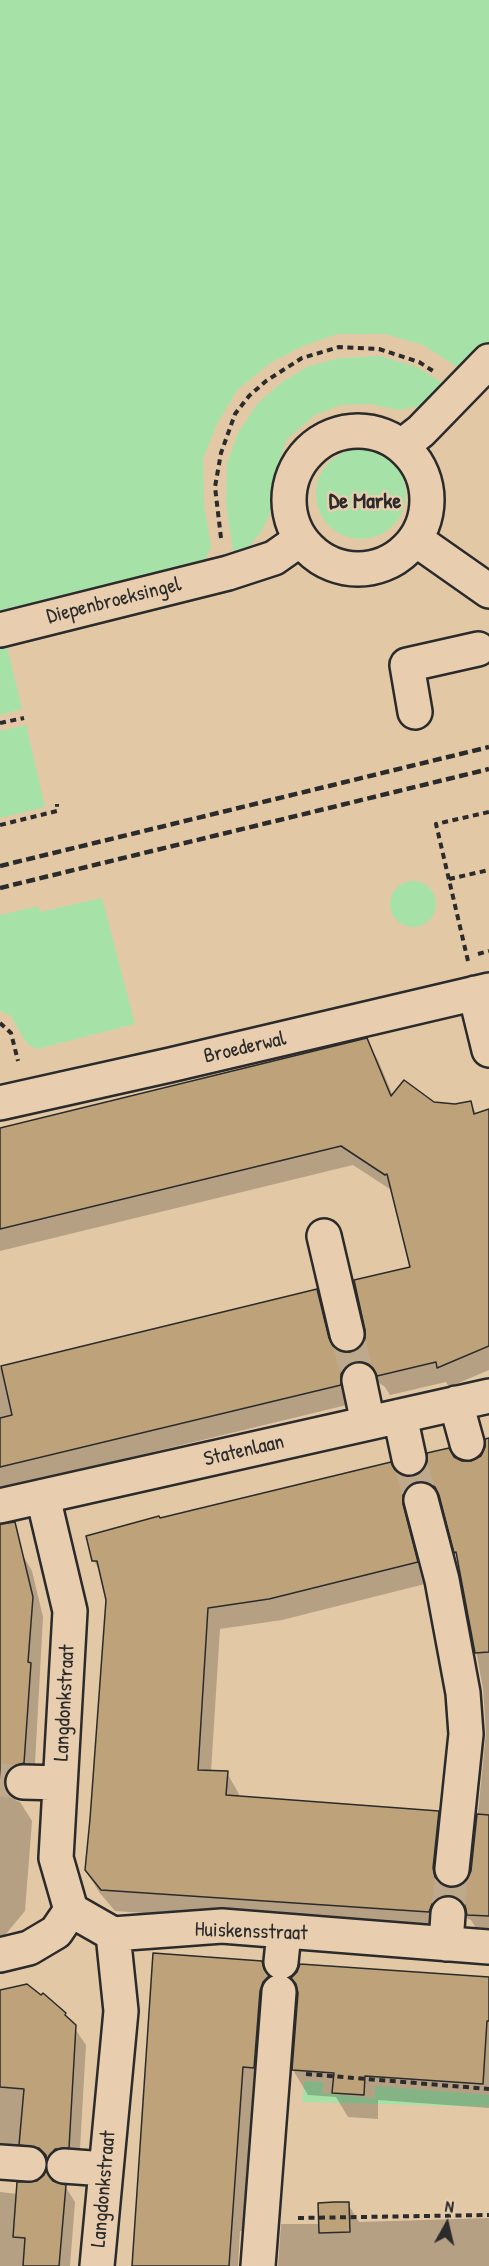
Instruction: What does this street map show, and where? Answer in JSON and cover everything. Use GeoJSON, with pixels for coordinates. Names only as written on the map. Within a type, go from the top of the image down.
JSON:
{"type":"FeatureCollection","features":[{"type":"Feature","properties":{"kind":"street"},"geometry":{"type":"LineString","coordinates":[[402,446],[421,431],[489,361]]}},
{"type":"Feature","properties":{"kind":"street"},"geometry":{"type":"LineString","coordinates":[[346,431],[369,431],[387,436],[402,446],[420,468],[427,488],[427,508],[422,528],[415,539],[403,553],[388,563],[370,568],[352,569],[334,565],[317,556],[301,539],[291,518],[288,495],[294,472],[306,453],[324,439],[346,431]]}},
{"type":"Feature","properties":{"kind":"street","name":"Diepenbroeksingel"},"geometry":{"type":"LineString","coordinates":[[0,630],[228,573],[274,558],[301,539]]}},
{"type":"Feature","properties":{"kind":"street"},"geometry":{"type":"LineString","coordinates":[[415,539],[489,591]]}},
{"type":"Feature","properties":{"kind":"street"},"geometry":{"type":"LineString","coordinates":[[415,712],[407,665],[478,649]]}},
{"type":"Feature","properties":{"kind":"street"},"geometry":{"type":"LineString","coordinates":[[482,992],[489,1050]]}},
{"type":"Feature","properties":{"kind":"street","name":"Broederwal"},"geometry":{"type":"LineString","coordinates":[[0,1103],[482,992]]}},
{"type":"Feature","properties":{"kind":"street"},"geometry":{"type":"LineString","coordinates":[[324,1236],[347,1334]]}},
{"type":"Feature","properties":{"kind":"street"},"geometry":{"type":"LineString","coordinates":[[359,1380],[368,1423]]}},
{"type":"Feature","properties":{"kind":"street","name":"Statenlaan"},"geometry":{"type":"LineString","coordinates":[[0,1506],[489,1396]]}},
{"type":"Feature","properties":{"kind":"street"},"geometry":{"type":"LineString","coordinates":[[456,1403],[467,1443]]}},
{"type":"Feature","properties":{"kind":"street"},"geometry":{"type":"LineString","coordinates":[[400,1416],[409,1458]]}},
{"type":"Feature","properties":{"kind":"street","name":"Langdonkstraat"},"geometry":{"type":"LineString","coordinates":[[43,1497],[70,1611],[56,1858],[71,1910]]}},
{"type":"Feature","properties":{"kind":"street"},"geometry":{"type":"LineString","coordinates":[[421,1500],[442,1580],[464,1693],[466,1734],[452,1869]]}},
{"type":"Feature","properties":{"kind":"street"},"geometry":{"type":"LineString","coordinates":[[23,1782],[60,1783]]}},
{"type":"Feature","properties":{"kind":"street"},"geometry":{"type":"LineString","coordinates":[[0,1955],[29,1948],[56,1932],[71,1910],[113,1934]]}},
{"type":"Feature","properties":{"kind":"street","name":"Huiskensstraat"},"geometry":{"type":"LineString","coordinates":[[113,1934],[222,1926],[282,1962],[447,1929],[489,1947]]}},
{"type":"Feature","properties":{"kind":"street","name":"Langdonkstraat"},"geometry":{"type":"LineString","coordinates":[[97,2266],[121,2012],[113,1934]]}},
{"type":"Feature","properties":{"kind":"street"},"geometry":{"type":"LineString","coordinates":[[258,2266],[282,1962]]}},
{"type":"Feature","properties":{"kind":"street"},"geometry":{"type":"LineString","coordinates":[[64,2166],[105,2169]]}},
{"type":"Feature","properties":{"kind":"path"},"geometry":{"type":"LineString","coordinates":[[228,573],[219,528],[216,487],[221,453],[235,414],[249,396],[266,381],[302,358],[339,347],[379,349],[419,362],[460,389]]}},
{"type":"Feature","properties":{"kind":"path"},"geometry":{"type":"LineString","coordinates":[[0,723],[24,718]]}},
{"type":"Feature","properties":{"kind":"path"},"geometry":{"type":"LineString","coordinates":[[0,825],[57,812],[57,804]]}},
{"type":"Feature","properties":{"kind":"path"},"geometry":{"type":"LineString","coordinates":[[482,992],[449,879],[436,824],[489,812]]}},
{"type":"Feature","properties":{"kind":"path"},"geometry":{"type":"LineString","coordinates":[[449,879],[489,870]]}},
{"type":"Feature","properties":{"kind":"path"},"geometry":{"type":"LineString","coordinates":[[0,1023],[11,1033],[18,1061]]}},
{"type":"Feature","properties":{"kind":"path"},"geometry":{"type":"LineString","coordinates":[[273,2071],[489,2089]]}},
{"type":"Feature","properties":{"kind":"path"},"geometry":{"type":"LineString","coordinates":[[261,2219],[489,2215]]}},
{"type":"Feature","properties":{"kind":"green space"},"geometry":{"type":"Polygon","coordinates":[[[0,0],[489,0],[489,343],[462,370],[423,345],[385,334],[338,334],[303,346],[272,362],[238,389],[217,424],[203,459],[204,505],[211,547],[203,565],[0,615],[0,0]]]}},
{"type":"Feature","properties":{"kind":"green space"},"geometry":{"type":"Polygon","coordinates":[[[380,356],[417,367],[444,384],[420,406],[399,410],[370,404],[341,405],[315,415],[287,439],[272,482],[270,514],[261,532],[248,548],[234,556],[226,505],[227,463],[238,433],[257,404],[282,382],[307,367],[339,358],[380,356]]]}},
{"type":"Feature","properties":{"kind":"green space"},"geometry":{"type":"Polygon","coordinates":[[[352,449],[370,449],[386,456],[399,469],[406,485],[406,503],[399,519],[386,532],[370,539],[352,539],[336,532],[323,519],[316,503],[316,485],[323,469],[336,456],[352,449]]]}},
{"type":"Feature","properties":{"kind":"green space"},"geometry":{"type":"Polygon","coordinates":[[[6,643],[22,709],[0,715],[0,644],[6,643]]]}},
{"type":"Feature","properties":{"kind":"green space"},"geometry":{"type":"Polygon","coordinates":[[[26,725],[45,807],[0,818],[0,731],[26,725]]]}},
{"type":"Feature","properties":{"kind":"green space"},"geometry":{"type":"Polygon","coordinates":[[[413,881],[429,888],[436,904],[429,920],[413,927],[397,920],[390,904],[397,888],[413,881]]]}},
{"type":"Feature","properties":{"kind":"green space"},"geometry":{"type":"Polygon","coordinates":[[[102,898],[135,1024],[37,1049],[29,1045],[11,1016],[0,1011],[0,915],[38,906],[40,912],[102,898]]]}},
{"type":"Feature","properties":{"kind":"green space"},"geometry":{"type":"Polygon","coordinates":[[[304,2081],[324,2082],[322,2093],[374,2098],[375,2086],[489,2095],[489,2107],[302,2102],[304,2081]]]}},
{"type":"Feature","properties":{"kind":"building"},"geometry":{"type":"Polygon","coordinates":[[[367,1038],[391,1096],[404,1080],[434,1102],[455,1104],[471,1101],[474,1114],[489,1109],[489,1346],[437,1368],[436,1362],[377,1376],[373,1368],[365,1362],[355,1362],[347,1366],[341,1374],[341,1385],[0,1467],[0,1418],[12,1415],[1,1366],[317,1289],[333,1346],[341,1352],[352,1352],[365,1340],[365,1330],[354,1280],[410,1267],[387,1174],[385,1175],[341,1146],[0,1229],[0,1128],[367,1038]]]}},
{"type":"Feature","properties":{"kind":"building"},"geometry":{"type":"Polygon","coordinates":[[[489,1438],[489,1652],[475,1653],[456,1552],[454,1553],[439,1495],[435,1487],[426,1482],[416,1482],[408,1486],[403,1495],[403,1504],[418,1562],[269,1599],[208,1608],[198,1770],[228,1771],[226,1795],[439,1811],[433,1868],[435,1877],[449,1888],[460,1886],[467,1879],[471,1871],[477,1814],[489,1815],[489,1916],[467,1915],[465,1905],[450,1895],[439,1898],[432,1904],[429,1912],[101,1890],[85,1870],[106,1600],[97,1561],[92,1561],[86,1536],[159,1516],[160,1518],[391,1462],[395,1470],[403,1476],[413,1476],[422,1471],[427,1464],[427,1453],[449,1448],[454,1457],[462,1461],[471,1461],[481,1456],[485,1447],[485,1439],[489,1438]]]}},
{"type":"Feature","properties":{"kind":"building"},"geometry":{"type":"Polygon","coordinates":[[[15,1522],[33,1597],[28,1662],[31,1663],[24,1763],[14,1766],[7,1773],[4,1781],[0,1781],[0,1524],[15,1522]]]}},
{"type":"Feature","properties":{"kind":"building"},"geometry":{"type":"Polygon","coordinates":[[[153,1953],[262,1961],[269,1976],[263,1982],[260,1991],[254,2068],[243,2067],[229,2266],[132,2266],[153,1953]]]}},
{"type":"Feature","properties":{"kind":"building"},"geometry":{"type":"Polygon","coordinates":[[[300,1964],[489,1977],[489,2021],[487,2021],[483,2084],[365,2076],[364,2095],[332,2093],[334,2073],[292,2070],[298,1993],[296,1984],[291,1978],[297,1972],[300,1964]]]}},
{"type":"Feature","properties":{"kind":"building"},"geometry":{"type":"Polygon","coordinates":[[[27,1984],[41,1995],[43,1993],[76,2025],[69,2148],[55,2149],[47,2160],[46,2155],[39,2148],[19,2145],[24,2089],[0,2087],[0,1990],[27,1984]]]}},
{"type":"Feature","properties":{"kind":"building"},"geometry":{"type":"Polygon","coordinates":[[[46,2170],[53,2181],[66,2185],[59,2266],[23,2266],[25,2238],[13,2237],[17,2182],[37,2181],[46,2170]]]}},
{"type":"Feature","properties":{"kind":"building"},"geometry":{"type":"Polygon","coordinates":[[[349,2202],[350,2232],[319,2233],[318,2203],[349,2202]]]}},
{"type":"Feature","properties":{"kind":"tunnel"},"geometry":{"type":"LineString","coordinates":[[347,1334],[359,1380]]}},
{"type":"Feature","properties":{"kind":"tunnel"},"geometry":{"type":"LineString","coordinates":[[409,1458],[421,1500]]}},
{"type":"Feature","properties":{"kind":"tunnel"},"geometry":{"type":"LineString","coordinates":[[0,1780],[23,1782]]}},
{"type":"Feature","properties":{"kind":"tunnel"},"geometry":{"type":"LineString","coordinates":[[448,1914],[452,1869]]}},
{"type":"Feature","properties":{"kind":"railway"},"geometry":{"type":"LineString","coordinates":[[0,866],[489,747]]}},
{"type":"Feature","properties":{"kind":"railway"},"geometry":{"type":"LineString","coordinates":[[0,888],[489,769]]}},
{"type":"Feature","properties":{"kind":"district","name":"De Marke"},"geometry":{"type":"Point","coordinates":[365,502]}}]}
